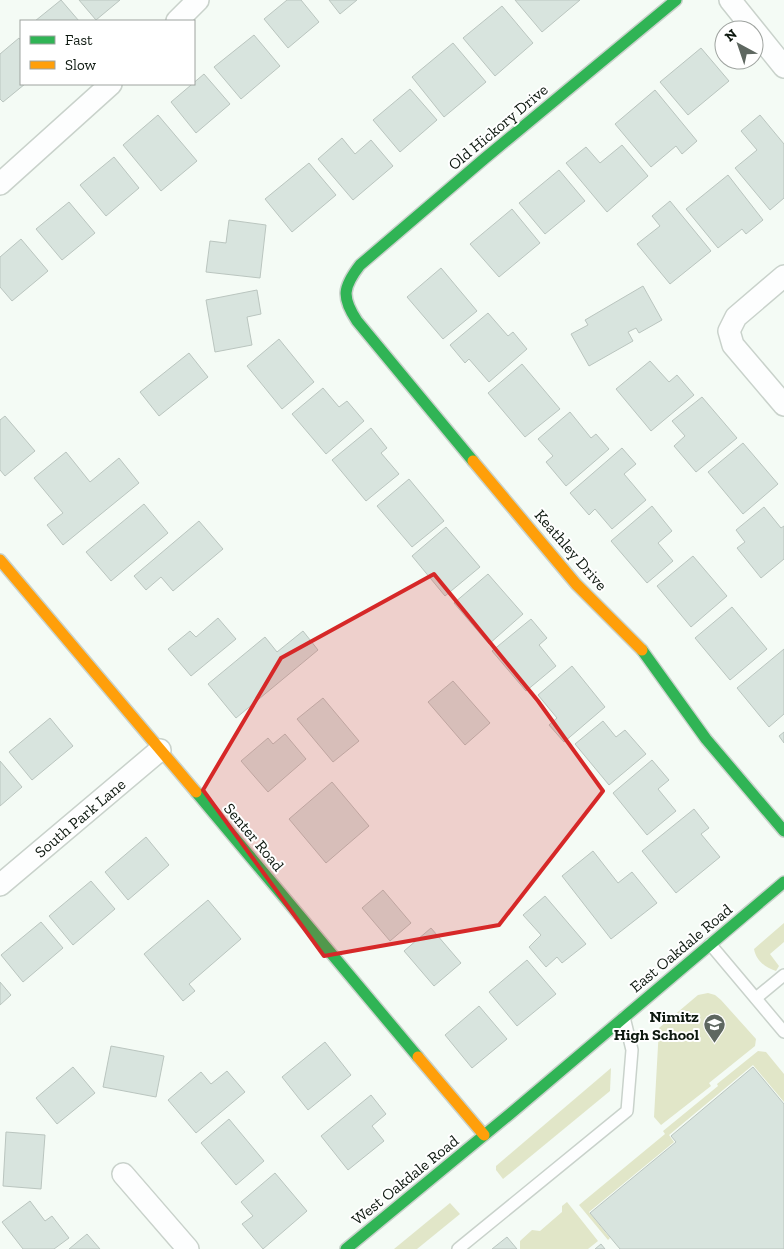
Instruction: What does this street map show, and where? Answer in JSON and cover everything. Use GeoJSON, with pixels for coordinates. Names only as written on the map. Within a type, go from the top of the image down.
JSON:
{"type":"FeatureCollection","features":[{"type":"Feature","properties":{"kind":"street"},"geometry":{"type":"LineString","coordinates":[[178,20],[198,0]]}},
{"type":"Feature","properties":{"kind":"street","name":"Old Hickory Drive"},"geometry":{"type":"LineString","coordinates":[[346,285],[348,279],[360,265],[484,159],[676,0]]}},
{"type":"Feature","properties":{"kind":"street"},"geometry":{"type":"LineString","coordinates":[[730,0],[784,67]]}},
{"type":"Feature","properties":{"kind":"street"},"geometry":{"type":"LineString","coordinates":[[0,184],[110,85]]}},
{"type":"Feature","properties":{"kind":"street"},"geometry":{"type":"LineString","coordinates":[[784,276],[736,316],[729,331],[733,345],[784,405]]}},
{"type":"Feature","properties":{"kind":"street","name":"Keathley Drive"},"geometry":{"type":"LineString","coordinates":[[346,285],[344,298],[351,313],[364,330],[576,584],[637,644],[706,739],[784,831]]}},
{"type":"Feature","properties":{"kind":"street","name":"Senter Road"},"geometry":{"type":"LineString","coordinates":[[0,560],[484,1135]]}},
{"type":"Feature","properties":{"kind":"street","name":"South Park Lane"},"geometry":{"type":"LineString","coordinates":[[0,886],[160,750]]}},
{"type":"Feature","properties":{"kind":"street","name":"East Oakdale Road"},"geometry":{"type":"LineString","coordinates":[[484,1135],[784,882]]}},
{"type":"Feature","properties":{"kind":"street","name":"West Oakdale Road"},"geometry":{"type":"LineString","coordinates":[[346,1249],[484,1135]]}},
{"type":"Feature","properties":{"kind":"street"},"geometry":{"type":"LineString","coordinates":[[123,1174],[188,1249]]}},
{"type":"Feature","properties":{"kind":"lane"},"geometry":{"type":"LineString","coordinates":[[710,944],[784,1032]]}},
{"type":"Feature","properties":{"kind":"lane"},"geometry":{"type":"LineString","coordinates":[[756,998],[784,975]]}},
{"type":"Feature","properties":{"kind":"lane"},"geometry":{"type":"LineString","coordinates":[[458,1249],[627,1111],[632,1050],[624,1017]]}},
{"type":"Feature","properties":{"kind":"highlighted area"},"geometry":{"type":"Polygon","coordinates":[[[434,574],[538,701],[603,791],[499,925],[324,956],[203,790],[281,658],[434,574]]]}},
{"type":"Feature","properties":{"kind":"green space"},"geometry":{"type":"Polygon","coordinates":[[[784,923],[784,942],[770,954],[779,966],[776,971],[762,963],[754,949],[784,923]]]}},
{"type":"Feature","properties":{"kind":"green space"},"geometry":{"type":"Polygon","coordinates":[[[708,993],[715,995],[721,1000],[756,1039],[755,1046],[709,1083],[711,1086],[661,1125],[654,1117],[659,1028],[698,995],[708,993]]]}},
{"type":"Feature","properties":{"kind":"green space"},"geometry":{"type":"Polygon","coordinates":[[[758,1051],[766,1052],[784,1074],[784,1102],[753,1065],[669,1135],[674,1142],[589,1212],[610,1238],[608,1240],[579,1205],[665,1134],[663,1131],[758,1051]]]}},
{"type":"Feature","properties":{"kind":"green space"},"geometry":{"type":"Polygon","coordinates":[[[611,1068],[610,1091],[503,1179],[496,1170],[496,1166],[611,1068]]]}},
{"type":"Feature","properties":{"kind":"green space"},"geometry":{"type":"Polygon","coordinates":[[[567,1202],[598,1241],[588,1249],[520,1249],[520,1241],[532,1230],[540,1231],[562,1212],[562,1206],[567,1202]]]}},
{"type":"Feature","properties":{"kind":"green space"},"geometry":{"type":"Polygon","coordinates":[[[450,1203],[460,1214],[417,1249],[394,1249],[450,1203]]]}},
{"type":"Feature","properties":{"kind":"building"},"geometry":{"type":"Polygon","coordinates":[[[61,0],[78,20],[36,20],[61,0]]]}},
{"type":"Feature","properties":{"kind":"building"},"geometry":{"type":"Polygon","coordinates":[[[79,0],[120,0],[96,20],[79,0]]]}},
{"type":"Feature","properties":{"kind":"building"},"geometry":{"type":"Polygon","coordinates":[[[287,0],[301,0],[319,22],[288,48],[264,19],[287,0]]]}},
{"type":"Feature","properties":{"kind":"building"},"geometry":{"type":"Polygon","coordinates":[[[329,0],[357,0],[340,14],[329,0]]]}},
{"type":"Feature","properties":{"kind":"building"},"geometry":{"type":"Polygon","coordinates":[[[515,0],[580,0],[542,32],[515,0]]]}},
{"type":"Feature","properties":{"kind":"building"},"geometry":{"type":"Polygon","coordinates":[[[502,6],[533,43],[495,76],[463,38],[502,6]]]}},
{"type":"Feature","properties":{"kind":"building"},"geometry":{"type":"Polygon","coordinates":[[[254,35],[280,66],[241,99],[214,67],[254,35]]]}},
{"type":"Feature","properties":{"kind":"building"},"geometry":{"type":"Polygon","coordinates":[[[19,38],[20,85],[24,85],[3,102],[0,99],[0,54],[19,38]]]}},
{"type":"Feature","properties":{"kind":"building"},"geometry":{"type":"Polygon","coordinates":[[[453,43],[486,82],[444,117],[412,77],[453,43]]]}},
{"type":"Feature","properties":{"kind":"building"},"geometry":{"type":"Polygon","coordinates":[[[701,48],[714,63],[714,70],[720,70],[729,81],[688,115],[660,82],[701,48]]]}},
{"type":"Feature","properties":{"kind":"building"},"geometry":{"type":"Polygon","coordinates":[[[204,74],[230,104],[196,133],[171,102],[191,85],[195,85],[195,82],[204,74]]]}},
{"type":"Feature","properties":{"kind":"building"},"geometry":{"type":"Polygon","coordinates":[[[410,89],[437,120],[400,152],[373,120],[410,89]]]}},
{"type":"Feature","properties":{"kind":"building"},"geometry":{"type":"Polygon","coordinates":[[[655,90],[697,141],[682,154],[676,146],[651,167],[615,124],[655,90]]]}},
{"type":"Feature","properties":{"kind":"building"},"geometry":{"type":"Polygon","coordinates":[[[158,115],[197,161],[161,191],[123,145],[158,115]]]}},
{"type":"Feature","properties":{"kind":"building"},"geometry":{"type":"Polygon","coordinates":[[[760,115],[784,144],[784,198],[770,210],[735,168],[757,150],[741,131],[760,115]]]}},
{"type":"Feature","properties":{"kind":"building"},"geometry":{"type":"Polygon","coordinates":[[[342,138],[355,154],[371,140],[393,166],[353,200],[318,159],[342,138]]]}},
{"type":"Feature","properties":{"kind":"building"},"geometry":{"type":"Polygon","coordinates":[[[622,145],[648,176],[607,212],[566,163],[586,147],[600,163],[622,145]]]}},
{"type":"Feature","properties":{"kind":"building"},"geometry":{"type":"Polygon","coordinates":[[[114,157],[139,188],[106,216],[80,185],[114,157]]]}},
{"type":"Feature","properties":{"kind":"building"},"geometry":{"type":"Polygon","coordinates":[[[309,163],[336,195],[292,232],[265,199],[309,163]]]}},
{"type":"Feature","properties":{"kind":"building"},"geometry":{"type":"Polygon","coordinates":[[[559,170],[585,201],[545,234],[519,203],[559,170]]]}},
{"type":"Feature","properties":{"kind":"building"},"geometry":{"type":"Polygon","coordinates":[[[728,175],[763,220],[746,234],[742,229],[718,248],[686,209],[728,175]]]}},
{"type":"Feature","properties":{"kind":"building"},"geometry":{"type":"Polygon","coordinates":[[[670,201],[711,251],[670,284],[637,244],[660,226],[652,216],[670,201]]]}},
{"type":"Feature","properties":{"kind":"building"},"geometry":{"type":"Polygon","coordinates":[[[69,202],[95,233],[62,260],[36,229],[69,202]]]}},
{"type":"Feature","properties":{"kind":"building"},"geometry":{"type":"Polygon","coordinates":[[[512,209],[540,243],[499,277],[470,244],[512,209]]]}},
{"type":"Feature","properties":{"kind":"building"},"geometry":{"type":"Polygon","coordinates":[[[229,220],[266,225],[260,278],[206,272],[210,241],[226,243],[229,220]]]}},
{"type":"Feature","properties":{"kind":"building"},"geometry":{"type":"Polygon","coordinates":[[[21,239],[48,271],[12,301],[0,287],[0,257],[21,239]]]}},
{"type":"Feature","properties":{"kind":"building"},"geometry":{"type":"Polygon","coordinates":[[[441,268],[477,311],[443,339],[407,297],[441,268]]]}},
{"type":"Feature","properties":{"kind":"building"},"geometry":{"type":"Polygon","coordinates":[[[643,286],[662,320],[639,333],[636,328],[628,332],[633,341],[589,366],[571,334],[588,325],[585,320],[643,286]]]}},
{"type":"Feature","properties":{"kind":"building"},"geometry":{"type":"Polygon","coordinates":[[[257,290],[261,314],[247,317],[252,345],[215,352],[206,300],[257,290]]]}},
{"type":"Feature","properties":{"kind":"building"},"geometry":{"type":"Polygon","coordinates":[[[488,313],[508,336],[513,332],[527,349],[489,382],[469,359],[465,363],[450,345],[488,313]]]}},
{"type":"Feature","properties":{"kind":"building"},"geometry":{"type":"Polygon","coordinates":[[[279,339],[314,382],[282,409],[247,366],[279,339]]]}},
{"type":"Feature","properties":{"kind":"building"},"geometry":{"type":"Polygon","coordinates":[[[189,353],[208,377],[159,416],[140,392],[189,353]]]}},
{"type":"Feature","properties":{"kind":"building"},"geometry":{"type":"Polygon","coordinates":[[[650,361],[669,382],[677,375],[694,395],[651,431],[616,389],[650,361]]]}},
{"type":"Feature","properties":{"kind":"building"},"geometry":{"type":"Polygon","coordinates":[[[522,364],[560,409],[525,437],[488,393],[522,364]]]}},
{"type":"Feature","properties":{"kind":"building"},"geometry":{"type":"Polygon","coordinates":[[[323,388],[339,407],[347,401],[364,421],[326,454],[292,414],[323,388]]]}},
{"type":"Feature","properties":{"kind":"building"},"geometry":{"type":"Polygon","coordinates":[[[702,397],[737,438],[696,472],[674,446],[685,436],[672,421],[702,397]]]}},
{"type":"Feature","properties":{"kind":"building"},"geometry":{"type":"Polygon","coordinates":[[[570,412],[591,438],[596,434],[609,449],[566,486],[546,462],[553,456],[538,439],[570,412]]]}},
{"type":"Feature","properties":{"kind":"building"},"geometry":{"type":"Polygon","coordinates":[[[5,416],[35,451],[5,476],[0,470],[0,420],[5,416]]]}},
{"type":"Feature","properties":{"kind":"building"},"geometry":{"type":"Polygon","coordinates":[[[371,428],[387,448],[381,453],[399,474],[366,501],[332,460],[371,428]]]}},
{"type":"Feature","properties":{"kind":"building"},"geometry":{"type":"Polygon","coordinates":[[[743,443],[778,484],[743,514],[708,472],[743,443]]]}},
{"type":"Feature","properties":{"kind":"building"},"geometry":{"type":"Polygon","coordinates":[[[622,448],[636,464],[624,474],[646,500],[612,529],[595,509],[589,515],[570,493],[622,448]]]}},
{"type":"Feature","properties":{"kind":"building"},"geometry":{"type":"Polygon","coordinates":[[[66,452],[90,482],[119,458],[139,483],[63,545],[47,525],[63,513],[34,478],[66,452]]]}},
{"type":"Feature","properties":{"kind":"building"},"geometry":{"type":"Polygon","coordinates":[[[409,479],[444,521],[412,547],[377,506],[409,479]]]}},
{"type":"Feature","properties":{"kind":"building"},"geometry":{"type":"Polygon","coordinates":[[[144,504],[168,533],[111,581],[86,552],[144,504]]]}},
{"type":"Feature","properties":{"kind":"building"},"geometry":{"type":"Polygon","coordinates":[[[652,506],[672,531],[658,543],[673,561],[647,583],[611,541],[652,506]]]}},
{"type":"Feature","properties":{"kind":"building"},"geometry":{"type":"Polygon","coordinates":[[[764,507],[781,528],[784,526],[784,559],[761,578],[737,548],[745,542],[736,530],[764,507]]]}},
{"type":"Feature","properties":{"kind":"building"},"geometry":{"type":"Polygon","coordinates":[[[199,521],[223,549],[173,591],[161,577],[146,590],[134,576],[199,521]]]}},
{"type":"Feature","properties":{"kind":"building"},"geometry":{"type":"Polygon","coordinates":[[[446,527],[480,567],[445,596],[412,556],[446,527]]]}},
{"type":"Feature","properties":{"kind":"building"},"geometry":{"type":"Polygon","coordinates":[[[693,556],[727,596],[691,627],[657,586],[693,556]]]}},
{"type":"Feature","properties":{"kind":"building"},"geometry":{"type":"Polygon","coordinates":[[[488,574],[523,614],[489,644],[454,603],[488,574]]]}},
{"type":"Feature","properties":{"kind":"building"},"geometry":{"type":"Polygon","coordinates":[[[732,607],[767,649],[730,680],[695,638],[732,607]]]}},
{"type":"Feature","properties":{"kind":"building"},"geometry":{"type":"Polygon","coordinates":[[[218,618],[236,639],[191,676],[168,649],[190,631],[196,637],[218,618]]]}},
{"type":"Feature","properties":{"kind":"building"},"geometry":{"type":"Polygon","coordinates":[[[531,619],[547,638],[539,645],[556,666],[526,691],[492,651],[531,619]]]}},
{"type":"Feature","properties":{"kind":"building"},"geometry":{"type":"Polygon","coordinates":[[[303,631],[318,650],[236,718],[208,684],[265,637],[277,652],[303,631]]]}},
{"type":"Feature","properties":{"kind":"building"},"geometry":{"type":"Polygon","coordinates":[[[784,649],[784,714],[769,727],[737,688],[784,649]]]}},
{"type":"Feature","properties":{"kind":"building"},"geometry":{"type":"Polygon","coordinates":[[[572,666],[605,707],[564,742],[549,725],[557,718],[538,695],[572,666]]]}},
{"type":"Feature","properties":{"kind":"building"},"geometry":{"type":"Polygon","coordinates":[[[453,681],[490,723],[465,745],[428,702],[453,681]]]}},
{"type":"Feature","properties":{"kind":"building"},"geometry":{"type":"Polygon","coordinates":[[[323,698],[359,741],[333,762],[297,719],[323,698]]]}},
{"type":"Feature","properties":{"kind":"building"},"geometry":{"type":"Polygon","coordinates":[[[50,718],[73,746],[32,780],[9,752],[50,718]]]}},
{"type":"Feature","properties":{"kind":"building"},"geometry":{"type":"Polygon","coordinates":[[[603,721],[616,737],[625,730],[646,754],[609,785],[575,744],[603,721]]]}},
{"type":"Feature","properties":{"kind":"building"},"geometry":{"type":"Polygon","coordinates":[[[784,732],[784,743],[779,736],[784,732]]]}},
{"type":"Feature","properties":{"kind":"building"},"geometry":{"type":"Polygon","coordinates":[[[285,734],[306,759],[268,792],[241,761],[268,738],[273,744],[285,734]]]}},
{"type":"Feature","properties":{"kind":"building"},"geometry":{"type":"Polygon","coordinates":[[[652,760],[669,780],[658,789],[676,811],[647,835],[613,793],[652,760]]]}},
{"type":"Feature","properties":{"kind":"building"},"geometry":{"type":"Polygon","coordinates":[[[0,761],[22,787],[0,806],[0,761]]]}},
{"type":"Feature","properties":{"kind":"building"},"geometry":{"type":"Polygon","coordinates":[[[332,782],[369,826],[326,863],[289,819],[332,782]]]}},
{"type":"Feature","properties":{"kind":"building"},"geometry":{"type":"Polygon","coordinates":[[[694,809],[709,828],[701,834],[720,857],[676,893],[642,851],[694,809]]]}},
{"type":"Feature","properties":{"kind":"building"},"geometry":{"type":"Polygon","coordinates":[[[146,837],[169,865],[128,900],[105,872],[146,837]]]}},
{"type":"Feature","properties":{"kind":"building"},"geometry":{"type":"Polygon","coordinates":[[[593,851],[618,883],[632,872],[657,903],[611,939],[562,876],[593,851]]]}},
{"type":"Feature","properties":{"kind":"building"},"geometry":{"type":"Polygon","coordinates":[[[91,881],[115,909],[73,945],[49,916],[91,881]]]}},
{"type":"Feature","properties":{"kind":"building"},"geometry":{"type":"Polygon","coordinates":[[[383,890],[411,923],[390,941],[362,908],[383,890]]]}},
{"type":"Feature","properties":{"kind":"building"},"geometry":{"type":"Polygon","coordinates":[[[545,896],[586,944],[562,963],[557,957],[546,967],[529,947],[541,935],[523,915],[545,896]]]}},
{"type":"Feature","properties":{"kind":"building"},"geometry":{"type":"Polygon","coordinates":[[[208,900],[241,939],[189,984],[195,991],[183,1001],[144,954],[208,900]]]}},
{"type":"Feature","properties":{"kind":"building"},"geometry":{"type":"Polygon","coordinates":[[[41,922],[63,948],[23,982],[1,955],[41,922]]]}},
{"type":"Feature","properties":{"kind":"building"},"geometry":{"type":"Polygon","coordinates":[[[431,928],[461,963],[434,986],[404,951],[431,928]]]}},
{"type":"Feature","properties":{"kind":"building"},"geometry":{"type":"Polygon","coordinates":[[[527,960],[556,994],[517,1026],[489,992],[527,960]]]}},
{"type":"Feature","properties":{"kind":"building"},"geometry":{"type":"Polygon","coordinates":[[[0,982],[11,995],[0,1005],[0,982]]]}},
{"type":"Feature","properties":{"kind":"building"},"geometry":{"type":"Polygon","coordinates":[[[479,1006],[507,1039],[472,1068],[445,1035],[479,1006]]]}},
{"type":"Feature","properties":{"kind":"building"},"geometry":{"type":"Polygon","coordinates":[[[325,1042],[351,1075],[308,1110],[282,1077],[325,1042]]]}},
{"type":"Feature","properties":{"kind":"building"},"geometry":{"type":"Polygon","coordinates":[[[111,1046],[164,1056],[156,1097],[103,1087],[111,1046]]]}},
{"type":"Feature","properties":{"kind":"building"},"geometry":{"type":"Polygon","coordinates":[[[73,1067],[95,1093],[57,1124],[36,1098],[73,1067]]]}},
{"type":"Feature","properties":{"kind":"building"},"geometry":{"type":"Polygon","coordinates":[[[753,1067],[784,1104],[784,1249],[620,1249],[590,1213],[676,1142],[671,1136],[753,1067]]]}},
{"type":"Feature","properties":{"kind":"building"},"geometry":{"type":"Polygon","coordinates":[[[227,1071],[245,1092],[196,1133],[168,1100],[201,1072],[211,1084],[227,1071]]]}},
{"type":"Feature","properties":{"kind":"building"},"geometry":{"type":"Polygon","coordinates":[[[371,1095],[386,1114],[372,1126],[384,1141],[348,1170],[321,1136],[371,1095]]]}},
{"type":"Feature","properties":{"kind":"building"},"geometry":{"type":"Polygon","coordinates":[[[229,1119],[264,1161],[236,1185],[201,1143],[229,1119]]]}},
{"type":"Feature","properties":{"kind":"building"},"geometry":{"type":"Polygon","coordinates":[[[6,1132],[45,1135],[41,1189],[3,1186],[6,1132]]]}},
{"type":"Feature","properties":{"kind":"building"},"geometry":{"type":"Polygon","coordinates":[[[275,1173],[307,1211],[263,1249],[242,1224],[253,1216],[241,1202],[275,1173]]]}},
{"type":"Feature","properties":{"kind":"building"},"geometry":{"type":"Polygon","coordinates":[[[30,1201],[45,1221],[52,1216],[69,1238],[54,1249],[23,1249],[2,1222],[30,1201]]]}},
{"type":"Feature","properties":{"kind":"building"},"geometry":{"type":"Polygon","coordinates":[[[87,1234],[100,1249],[69,1249],[87,1234]]]}},
{"type":"Feature","properties":{"kind":"building"},"geometry":{"type":"Polygon","coordinates":[[[507,1237],[517,1249],[492,1249],[507,1237]]]}},
{"type":"Feature","properties":{"kind":"building"},"geometry":{"type":"Polygon","coordinates":[[[601,1244],[605,1249],[595,1249],[601,1244]]]}},
{"type":"Feature","properties":{"kind":"traffic: fast"},"geometry":{"type":"LineString","coordinates":[[473,461],[357,321],[346,299],[347,286],[360,265],[484,159],[676,0]]}},
{"type":"Feature","properties":{"kind":"traffic: fast"},"geometry":{"type":"LineString","coordinates":[[642,650],[706,739],[784,831]]}},
{"type":"Feature","properties":{"kind":"traffic: fast"},"geometry":{"type":"LineString","coordinates":[[196,792],[418,1057]]}},
{"type":"Feature","properties":{"kind":"traffic: fast"},"geometry":{"type":"LineString","coordinates":[[346,1249],[510,1114],[784,882]]}},
{"type":"Feature","properties":{"kind":"traffic: slow"},"geometry":{"type":"LineString","coordinates":[[473,461],[576,584],[642,650]]}},
{"type":"Feature","properties":{"kind":"traffic: slow"},"geometry":{"type":"LineString","coordinates":[[0,560],[196,792]]}},
{"type":"Feature","properties":{"kind":"traffic: slow"},"geometry":{"type":"LineString","coordinates":[[418,1057],[484,1135]]}},
{"type":"Feature","properties":{"kind":"place","name":"Nimitz High School"},"geometry":{"type":"Point","coordinates":[715,1044]}}]}
